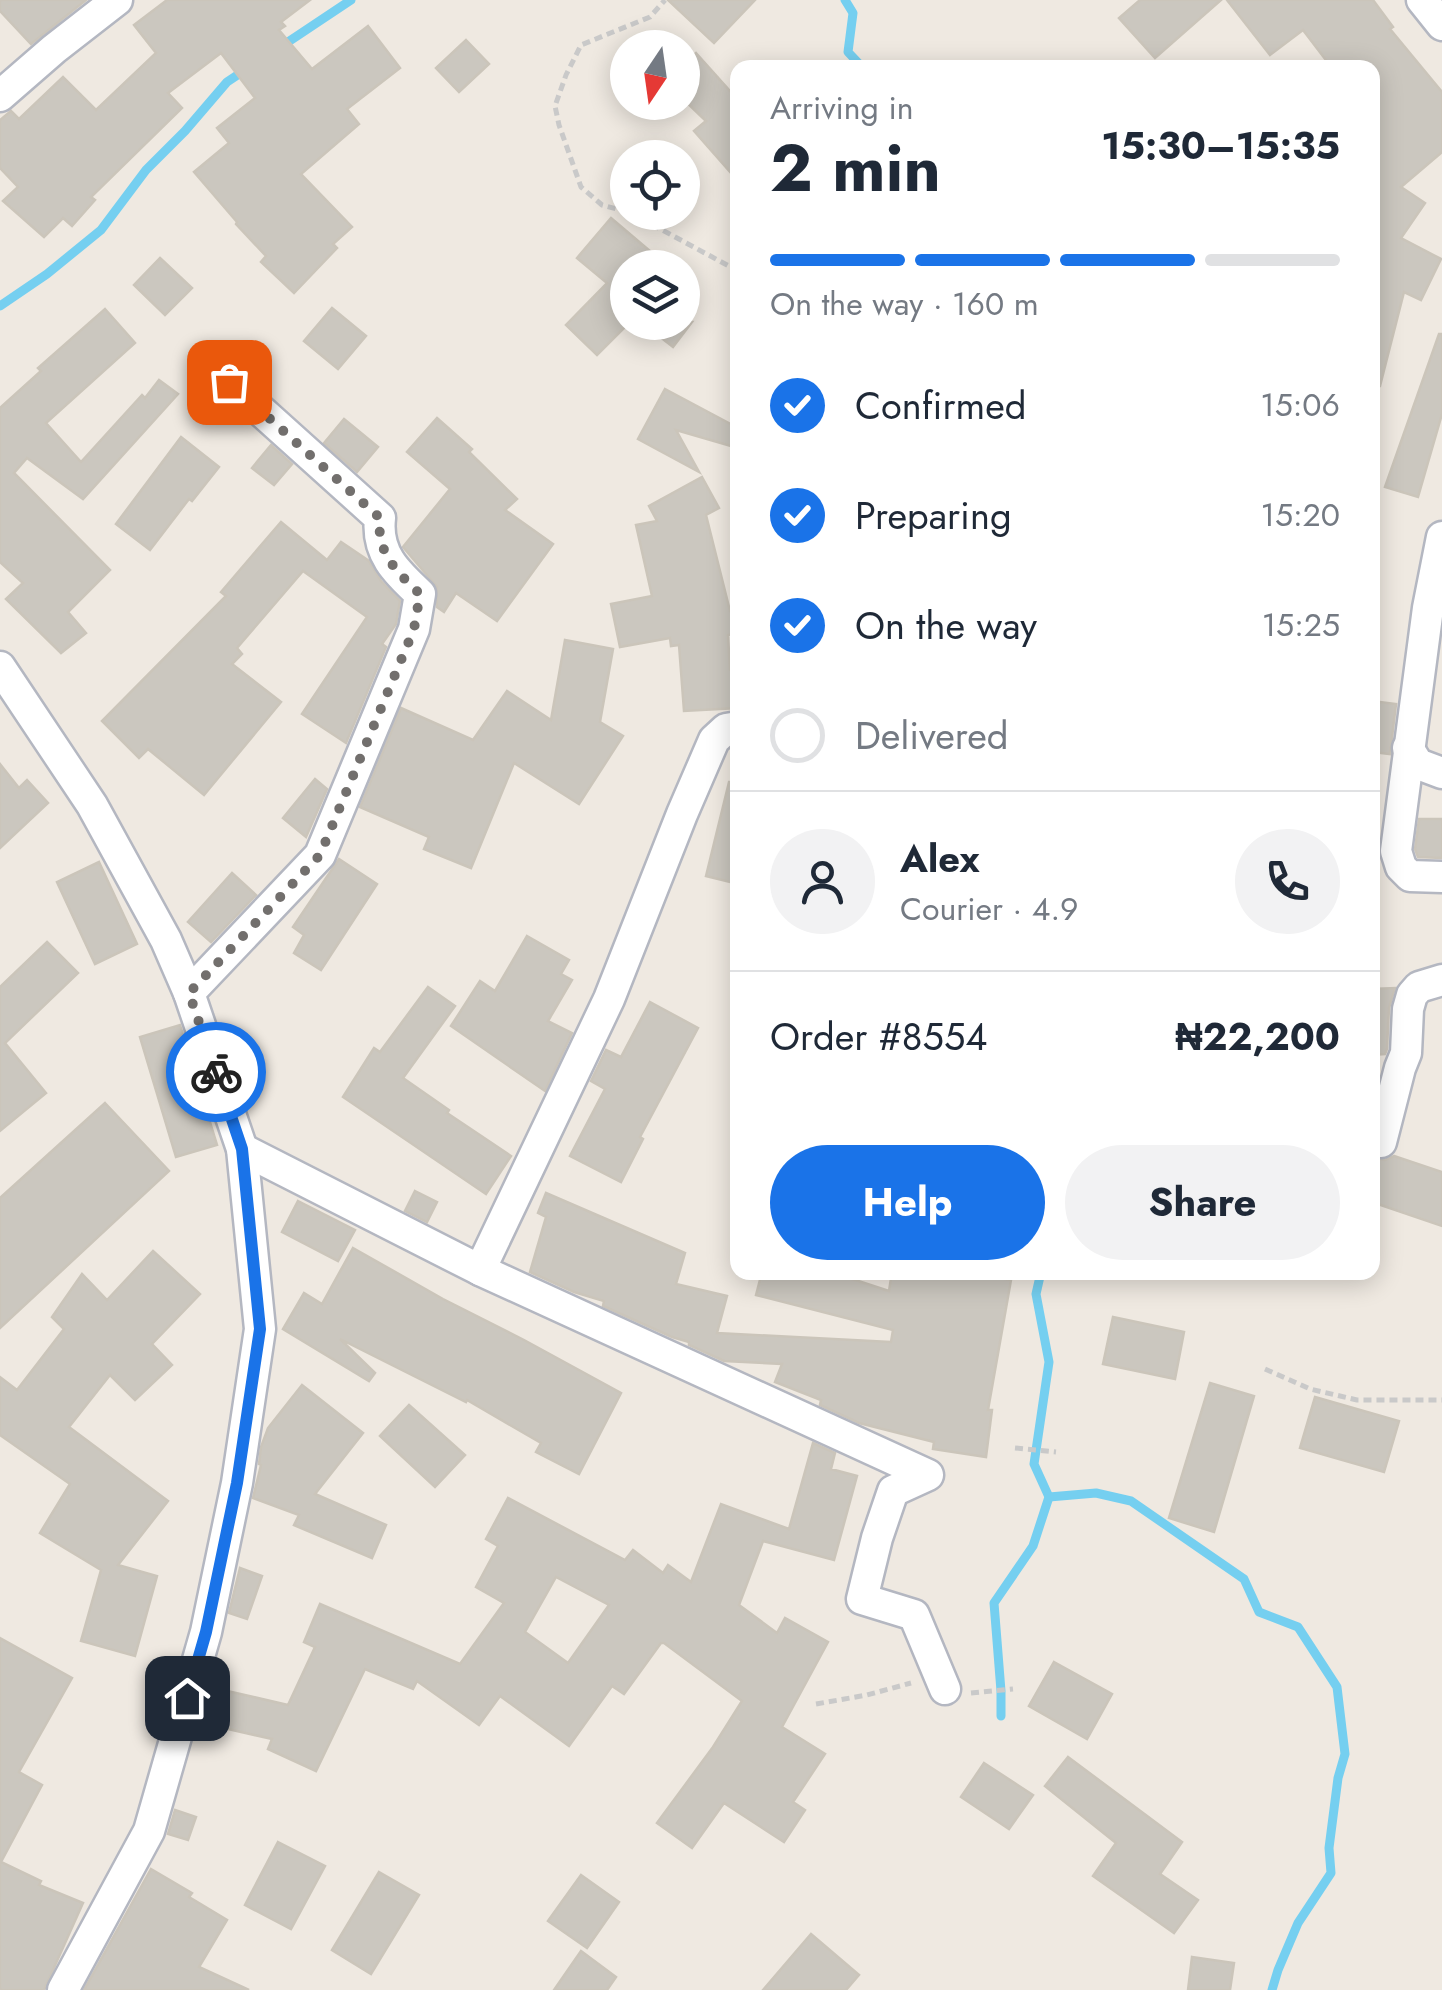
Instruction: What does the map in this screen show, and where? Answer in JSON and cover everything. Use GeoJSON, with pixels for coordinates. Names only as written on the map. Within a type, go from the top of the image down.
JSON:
{"type":"FeatureCollection","features":[{"type":"Feature","properties":{"kind":"street"},"geometry":{"type":"LineString","coordinates":[[0,96],[117,0]]}},
{"type":"Feature","properties":{"kind":"street"},"geometry":{"type":"LineString","coordinates":[[1422,0],[1442,25]]}},
{"type":"Feature","properties":{"kind":"street"},"geometry":{"type":"LineString","coordinates":[[189,993],[320,855],[414,629],[420,594],[380,546],[380,518],[229,382]]}},
{"type":"Feature","properties":{"kind":"street"},"geometry":{"type":"LineString","coordinates":[[1442,537],[1428,608],[1396,851],[1401,867],[1410,876],[1442,877]]}},
{"type":"Feature","properties":{"kind":"street"},"geometry":{"type":"LineString","coordinates":[[0,667],[92,804],[166,940],[189,993],[242,1149],[260,1329],[237,1483],[210,1614],[149,1831],[63,1990]]}},
{"type":"Feature","properties":{"kind":"street"},"geometry":{"type":"LineString","coordinates":[[480,1270],[610,999],[714,740],[730,728]]}},
{"type":"Feature","properties":{"kind":"street"},"geometry":{"type":"LineString","coordinates":[[1408,748],[1418,764],[1442,772]]}},
{"type":"Feature","properties":{"kind":"street"},"geometry":{"type":"LineString","coordinates":[[1381,1142],[1406,1053],[1412,995],[1419,987],[1442,980]]}},
{"type":"Feature","properties":{"kind":"street"},"geometry":{"type":"LineString","coordinates":[[242,1149],[480,1270],[928,1476],[893,1491],[876,1538],[862,1599],[914,1616],[946,1689]]}},
{"type":"Feature","properties":{"kind":"path"},"geometry":{"type":"LineString","coordinates":[[610,207],[581,187],[555,106],[582,45],[650,17],[665,0]]}},
{"type":"Feature","properties":{"kind":"path"},"geometry":{"type":"LineString","coordinates":[[661,230],[730,268]]}},
{"type":"Feature","properties":{"kind":"path"},"geometry":{"type":"LineString","coordinates":[[1266,1369],[1310,1389],[1357,1400],[1442,1400]]}},
{"type":"Feature","properties":{"kind":"path"},"geometry":{"type":"LineString","coordinates":[[1016,1448],[1056,1452]]}},
{"type":"Feature","properties":{"kind":"path"},"geometry":{"type":"LineString","coordinates":[[816,1704],[868,1696],[909,1683],[976,1694],[1013,1690]]}},
{"type":"Feature","properties":{"kind":"building"},"geometry":{"type":"Polygon","coordinates":[[[0,0],[86,0],[31,44],[0,11],[0,0]]]}},
{"type":"Feature","properties":{"kind":"building"},"geometry":{"type":"Polygon","coordinates":[[[167,0],[310,0],[281,22],[285,26],[279,30],[312,69],[368,26],[400,68],[347,109],[359,124],[301,174],[352,227],[333,244],[337,248],[294,293],[261,262],[266,256],[194,172],[229,143],[217,128],[255,98],[221,53],[168,93],[182,108],[91,197],[95,200],[72,226],[63,218],[44,237],[3,201],[18,187],[0,168],[0,120],[11,111],[19,119],[63,77],[96,110],[156,53],[134,25],[167,0]]]}},
{"type":"Feature","properties":{"kind":"building"},"geometry":{"type":"Polygon","coordinates":[[[668,0],[755,0],[714,43],[668,0]]]}},
{"type":"Feature","properties":{"kind":"building"},"geometry":{"type":"Polygon","coordinates":[[[1140,0],[1221,0],[1155,58],[1119,18],[1140,0]]]}},
{"type":"Feature","properties":{"kind":"building"},"geometry":{"type":"Polygon","coordinates":[[[1227,0],[1373,0],[1393,27],[1390,29],[1442,92],[1442,152],[1401,187],[1425,203],[1401,238],[1441,259],[1421,300],[1404,292],[1380,386],[1380,60],[1326,60],[1303,30],[1270,55],[1227,0]]]}},
{"type":"Feature","properties":{"kind":"building"},"geometry":{"type":"Polygon","coordinates":[[[466,40],[489,64],[459,92],[436,68],[466,40]]]}},
{"type":"Feature","properties":{"kind":"building"},"geometry":{"type":"Polygon","coordinates":[[[700,57],[730,91],[730,172],[694,131],[706,121],[700,115],[700,57]]]}},
{"type":"Feature","properties":{"kind":"building"},"geometry":{"type":"Polygon","coordinates":[[[610,219],[610,230],[625,230],[649,250],[610,250],[612,340],[597,355],[566,325],[607,283],[577,258],[610,219]]]}},
{"type":"Feature","properties":{"kind":"building"},"geometry":{"type":"Polygon","coordinates":[[[160,258],[192,288],[165,315],[134,285],[160,258]]]}},
{"type":"Feature","properties":{"kind":"building"},"geometry":{"type":"Polygon","coordinates":[[[332,308],[366,336],[338,369],[304,341],[332,308]]]}},
{"type":"Feature","properties":{"kind":"building"},"geometry":{"type":"Polygon","coordinates":[[[105,309],[135,343],[46,423],[81,462],[159,380],[178,394],[83,499],[27,458],[14,473],[110,570],[68,612],[86,633],[61,653],[6,599],[23,583],[0,562],[0,408],[41,371],[38,368],[105,309]]]}},
{"type":"Feature","properties":{"kind":"building"},"geometry":{"type":"Polygon","coordinates":[[[1439,334],[1442,414],[1418,497],[1385,487],[1439,334]]]}},
{"type":"Feature","properties":{"kind":"building"},"geometry":{"type":"Polygon","coordinates":[[[665,389],[730,424],[730,446],[676,430],[699,472],[638,439],[665,389]]]}},
{"type":"Feature","properties":{"kind":"building"},"geometry":{"type":"Polygon","coordinates":[[[437,418],[472,449],[469,452],[517,499],[505,510],[553,544],[497,621],[456,593],[444,612],[437,607],[437,587],[403,547],[450,489],[407,452],[437,418]]]}},
{"type":"Feature","properties":{"kind":"building"},"geometry":{"type":"Polygon","coordinates":[[[344,419],[378,447],[357,472],[324,443],[344,419]]]}},
{"type":"Feature","properties":{"kind":"building"},"geometry":{"type":"Polygon","coordinates":[[[181,437],[219,467],[150,550],[116,524],[181,437]]]}},
{"type":"Feature","properties":{"kind":"building"},"geometry":{"type":"Polygon","coordinates":[[[271,445],[292,464],[274,485],[252,468],[271,445]]]}},
{"type":"Feature","properties":{"kind":"building"},"geometry":{"type":"Polygon","coordinates":[[[702,477],[719,508],[706,515],[730,611],[730,708],[684,711],[679,645],[671,646],[670,638],[620,647],[611,604],[652,596],[636,525],[657,521],[649,506],[702,477]]]}},
{"type":"Feature","properties":{"kind":"building"},"geometry":{"type":"Polygon","coordinates":[[[281,522],[327,560],[341,542],[369,561],[400,601],[396,624],[382,644],[386,647],[346,743],[302,714],[367,617],[303,571],[237,648],[242,654],[232,664],[281,702],[204,795],[148,749],[139,758],[102,721],[226,596],[221,592],[281,522]]]}},
{"type":"Feature","properties":{"kind":"building"},"geometry":{"type":"Polygon","coordinates":[[[565,640],[613,649],[600,722],[623,736],[579,804],[514,763],[471,868],[424,849],[429,837],[360,807],[401,708],[473,740],[507,691],[551,720],[565,640]]]}},
{"type":"Feature","properties":{"kind":"building"},"geometry":{"type":"Polygon","coordinates":[[[1380,702],[1396,704],[1390,754],[1380,753],[1380,702]]]}},
{"type":"Feature","properties":{"kind":"building"},"geometry":{"type":"Polygon","coordinates":[[[0,764],[19,788],[27,780],[48,803],[0,848],[0,764]]]}},
{"type":"Feature","properties":{"kind":"building"},"geometry":{"type":"Polygon","coordinates":[[[315,779],[327,789],[306,837],[283,818],[315,779]]]}},
{"type":"Feature","properties":{"kind":"building"},"geometry":{"type":"Polygon","coordinates":[[[729,782],[730,782],[730,882],[706,876],[729,782]]]}},
{"type":"Feature","properties":{"kind":"building"},"geometry":{"type":"Polygon","coordinates":[[[1419,819],[1442,819],[1442,858],[1418,857],[1415,849],[1419,819]]]}},
{"type":"Feature","properties":{"kind":"building"},"geometry":{"type":"Polygon","coordinates":[[[339,859],[377,884],[321,970],[294,953],[304,935],[293,927],[339,859]]]}},
{"type":"Feature","properties":{"kind":"building"},"geometry":{"type":"Polygon","coordinates":[[[99,862],[137,944],[95,964],[57,882],[99,862]]]}},
{"type":"Feature","properties":{"kind":"building"},"geometry":{"type":"Polygon","coordinates":[[[232,873],[256,895],[211,942],[188,922],[232,873]]]}},
{"type":"Feature","properties":{"kind":"building"},"geometry":{"type":"Polygon","coordinates":[[[527,936],[569,960],[561,974],[572,980],[548,1021],[572,1033],[545,1091],[451,1026],[480,981],[495,991],[527,936]]]}},
{"type":"Feature","properties":{"kind":"building"},"geometry":{"type":"Polygon","coordinates":[[[47,942],[78,973],[5,1043],[46,1093],[0,1131],[0,987],[47,942]]]}},
{"type":"Feature","properties":{"kind":"building"},"geometry":{"type":"Polygon","coordinates":[[[428,987],[455,1006],[403,1078],[511,1156],[486,1194],[343,1097],[374,1048],[380,1052],[428,987]]]}},
{"type":"Feature","properties":{"kind":"building"},"geometry":{"type":"Polygon","coordinates":[[[1395,988],[1389,1008],[1387,1049],[1380,1054],[1380,989],[1395,988]]]}},
{"type":"Feature","properties":{"kind":"building"},"geometry":{"type":"Polygon","coordinates":[[[650,1002],[698,1028],[640,1137],[643,1139],[621,1182],[570,1156],[605,1089],[591,1081],[606,1050],[621,1057],[650,1002]]]}},
{"type":"Feature","properties":{"kind":"building"},"geometry":{"type":"Polygon","coordinates":[[[180,1025],[217,1145],[176,1157],[140,1037],[180,1025]]]}},
{"type":"Feature","properties":{"kind":"building"},"geometry":{"type":"Polygon","coordinates":[[[105,1103],[169,1171],[0,1328],[0,1198],[105,1103]]]}},
{"type":"Feature","properties":{"kind":"building"},"geometry":{"type":"Polygon","coordinates":[[[1394,1156],[1442,1172],[1442,1226],[1380,1205],[1380,1159],[1394,1156]]]}},
{"type":"Feature","properties":{"kind":"building"},"geometry":{"type":"Polygon","coordinates":[[[415,1191],[437,1202],[427,1222],[405,1211],[415,1191]]]}},
{"type":"Feature","properties":{"kind":"building"},"geometry":{"type":"Polygon","coordinates":[[[546,1193],[685,1253],[676,1284],[727,1296],[717,1333],[891,1342],[893,1330],[756,1295],[760,1280],[855,1280],[889,1291],[891,1280],[1011,1280],[988,1410],[992,1410],[986,1457],[933,1449],[934,1442],[859,1423],[820,1405],[821,1400],[775,1382],[782,1364],[724,1361],[603,1306],[604,1301],[530,1272],[546,1217],[538,1213],[546,1193]]]}},
{"type":"Feature","properties":{"kind":"building"},"geometry":{"type":"Polygon","coordinates":[[[298,1201],[355,1230],[338,1261],[282,1232],[298,1201]]]}},
{"type":"Feature","properties":{"kind":"building"},"geometry":{"type":"Polygon","coordinates":[[[353,1248],[621,1393],[579,1474],[536,1452],[541,1443],[467,1400],[340,1339],[375,1373],[369,1381],[283,1329],[304,1293],[322,1304],[353,1248]]]}},
{"type":"Feature","properties":{"kind":"building"},"geometry":{"type":"Polygon","coordinates":[[[153,1251],[200,1294],[152,1344],[172,1365],[135,1400],[110,1375],[69,1427],[168,1501],[118,1565],[157,1576],[135,1656],[81,1641],[101,1570],[40,1533],[70,1484],[0,1435],[0,1377],[17,1390],[64,1329],[52,1317],[82,1274],[107,1300],[153,1251]]]}},
{"type":"Feature","properties":{"kind":"building"},"geometry":{"type":"Polygon","coordinates":[[[1113,1317],[1184,1332],[1175,1379],[1103,1364],[1113,1317]]]}},
{"type":"Feature","properties":{"kind":"building"},"geometry":{"type":"Polygon","coordinates":[[[1210,1383],[1254,1396],[1214,1532],[1169,1518],[1210,1383]]]}},
{"type":"Feature","properties":{"kind":"building"},"geometry":{"type":"Polygon","coordinates":[[[302,1385],[363,1433],[315,1494],[386,1525],[372,1558],[294,1525],[299,1515],[253,1498],[268,1428],[302,1385]]]}},
{"type":"Feature","properties":{"kind":"building"},"geometry":{"type":"Polygon","coordinates":[[[1315,1397],[1399,1421],[1384,1472],[1300,1448],[1315,1397]]]}},
{"type":"Feature","properties":{"kind":"building"},"geometry":{"type":"Polygon","coordinates":[[[409,1405],[465,1455],[435,1487],[380,1436],[409,1405]]]}},
{"type":"Feature","properties":{"kind":"building"},"geometry":{"type":"Polygon","coordinates":[[[813,1443],[835,1453],[831,1469],[857,1476],[834,1560],[763,1541],[739,1605],[777,1633],[785,1618],[828,1642],[782,1727],[825,1754],[793,1802],[805,1810],[784,1842],[724,1803],[692,1848],[657,1823],[742,1701],[664,1643],[624,1694],[612,1686],[569,1746],[500,1696],[479,1725],[417,1681],[413,1689],[365,1669],[316,1771],[268,1749],[272,1739],[202,1723],[210,1687],[288,1705],[315,1647],[304,1642],[320,1604],[460,1664],[504,1603],[476,1587],[498,1546],[486,1539],[508,1498],[625,1560],[633,1550],[663,1573],[668,1565],[691,1582],[721,1504],[789,1529],[813,1443]],[[556,1577],[525,1632],[568,1663],[609,1605],[556,1577]]]}},
{"type":"Feature","properties":{"kind":"building"},"geometry":{"type":"Polygon","coordinates":[[[240,1568],[262,1576],[247,1619],[229,1613],[240,1568]]]}},
{"type":"Feature","properties":{"kind":"building"},"geometry":{"type":"Polygon","coordinates":[[[0,1638],[72,1678],[19,1772],[42,1785],[1,1862],[41,1881],[39,1885],[83,1903],[44,1990],[0,1990],[0,1638]]]}},
{"type":"Feature","properties":{"kind":"building"},"geometry":{"type":"Polygon","coordinates":[[[1054,1662],[1112,1694],[1087,1739],[1029,1706],[1054,1662]]]}},
{"type":"Feature","properties":{"kind":"building"},"geometry":{"type":"Polygon","coordinates":[[[1068,1757],[1182,1842],[1160,1874],[1198,1900],[1174,1933],[1093,1876],[1116,1843],[1045,1786],[1068,1757]]]}},
{"type":"Feature","properties":{"kind":"building"},"geometry":{"type":"Polygon","coordinates":[[[984,1763],[1033,1795],[1009,1829],[961,1797],[984,1763]]]}},
{"type":"Feature","properties":{"kind":"building"},"geometry":{"type":"Polygon","coordinates":[[[175,1810],[196,1817],[188,1840],[168,1834],[175,1810]]]}},
{"type":"Feature","properties":{"kind":"building"},"geometry":{"type":"Polygon","coordinates":[[[278,1842],[325,1866],[291,1929],[245,1905],[278,1842]]]}},
{"type":"Feature","properties":{"kind":"building"},"geometry":{"type":"Polygon","coordinates":[[[151,1869],[227,1920],[199,1967],[249,1990],[84,1990],[151,1869]]]}},
{"type":"Feature","properties":{"kind":"building"},"geometry":{"type":"Polygon","coordinates":[[[379,1872],[419,1895],[371,1974],[332,1950],[379,1872]]]}},
{"type":"Feature","properties":{"kind":"building"},"geometry":{"type":"Polygon","coordinates":[[[581,1875],[619,1902],[587,1948],[548,1921],[581,1875]]]}},
{"type":"Feature","properties":{"kind":"building"},"geometry":{"type":"Polygon","coordinates":[[[811,1934],[859,1975],[846,1990],[763,1990],[811,1934]]]}},
{"type":"Feature","properties":{"kind":"building"},"geometry":{"type":"Polygon","coordinates":[[[581,1951],[616,1977],[607,1990],[554,1990],[581,1951]]]}},
{"type":"Feature","properties":{"kind":"building"},"geometry":{"type":"Polygon","coordinates":[[[1192,1957],[1234,1963],[1230,1990],[1188,1990],[1192,1957]]]}},
{"type":"Feature","properties":{"kind":"waterway"},"geometry":{"type":"LineString","coordinates":[[279,48],[351,0]]}},
{"type":"Feature","properties":{"kind":"waterway"},"geometry":{"type":"LineString","coordinates":[[845,0],[853,13],[848,52],[856,60]]}},
{"type":"Feature","properties":{"kind":"waterway"},"geometry":{"type":"LineString","coordinates":[[0,306],[101,230],[146,170],[227,82],[245,70]]}},
{"type":"Feature","properties":{"kind":"waterway"},"geometry":{"type":"LineString","coordinates":[[1001,1716],[994,1603],[1033,1546],[1049,1497],[1034,1464],[1049,1362],[1036,1294],[1039,1280]]}},
{"type":"Feature","properties":{"kind":"waterway"},"geometry":{"type":"LineString","coordinates":[[1049,1497],[1096,1493],[1131,1501],[1244,1579],[1259,1612],[1298,1627],[1337,1687],[1345,1754],[1329,1848],[1331,1873],[1298,1923],[1272,1990]]}},
{"type":"Feature","properties":{"kind":"way so far"},"geometry":{"type":"LineString","coordinates":[[216,1072],[189,993],[320,855],[420,608],[420,594],[380,546],[380,518],[229,382]]}},
{"type":"Feature","properties":{"kind":"route"},"geometry":{"type":"LineString","coordinates":[[187,1698],[206,1632],[237,1483],[260,1329],[242,1149],[216,1072]]}}]}
